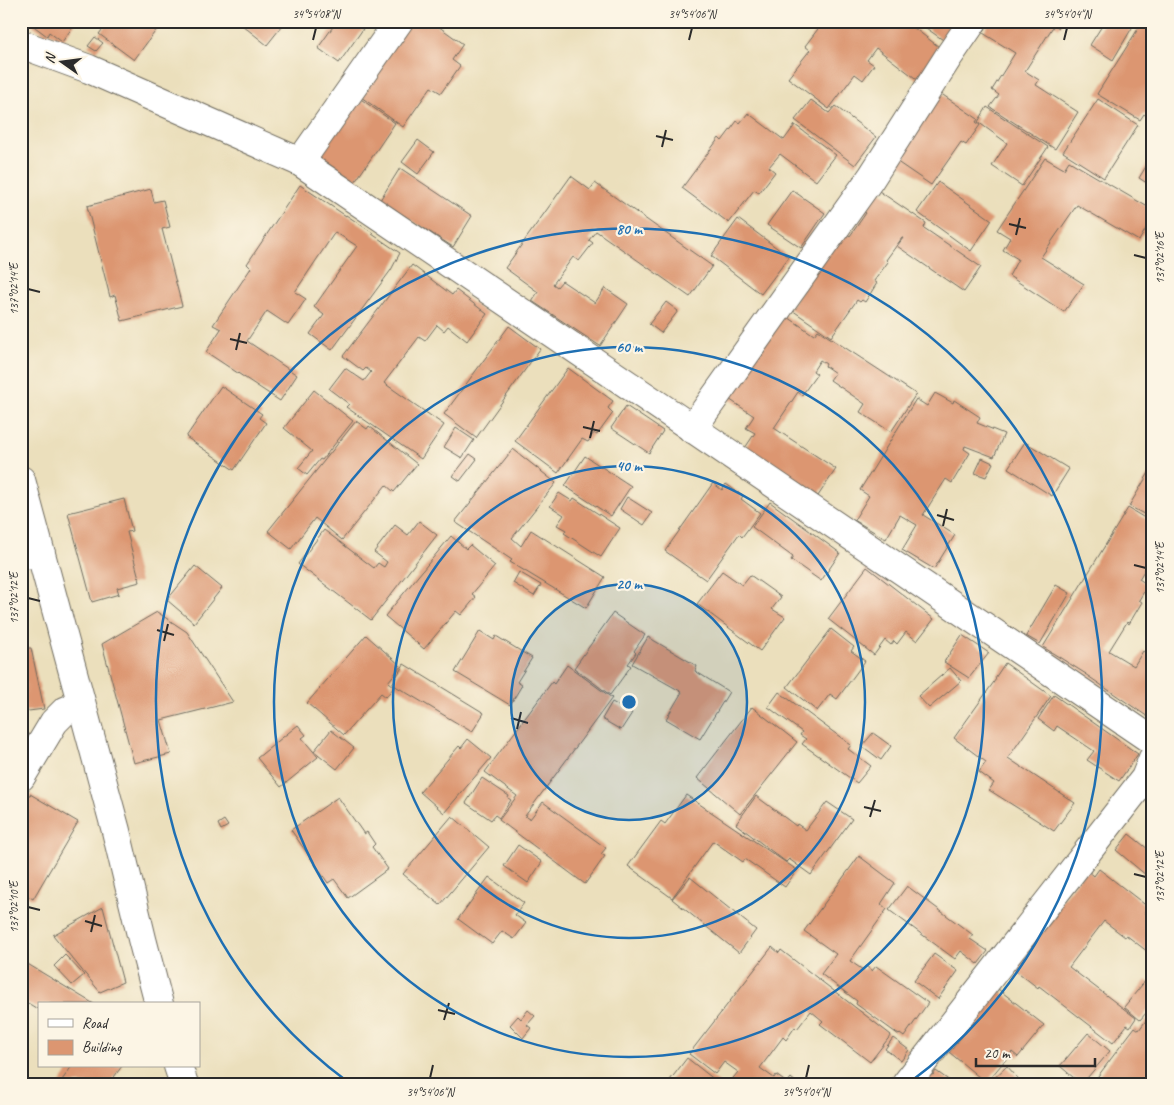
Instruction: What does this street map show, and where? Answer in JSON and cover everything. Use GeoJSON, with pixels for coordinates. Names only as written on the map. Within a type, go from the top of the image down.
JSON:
{"type":"FeatureCollection","features":[{"type":"Feature","properties":{"kind":"street"},"geometry":{"type":"LineString","coordinates":[[300,162],[399,21]]}},
{"type":"Feature","properties":{"kind":"street"},"geometry":{"type":"LineString","coordinates":[[692,429],[871,178],[973,21]]}},
{"type":"Feature","properties":{"kind":"street"},"geometry":{"type":"LineString","coordinates":[[21,44],[89,69],[300,162],[1153,741]]}},
{"type":"Feature","properties":{"kind":"street"},"geometry":{"type":"LineString","coordinates":[[21,480],[31,554],[81,704],[116,831],[158,1002]]}},
{"type":"Feature","properties":{"kind":"street"},"geometry":{"type":"LineString","coordinates":[[21,776],[54,722],[65,711],[81,704]]}},
{"type":"Feature","properties":{"kind":"street"},"geometry":{"type":"LineString","coordinates":[[906,1084],[1145,778],[1153,758]]}},
{"type":"Feature","properties":{"kind":"street"},"geometry":{"type":"LineString","coordinates":[[179,1068],[184,1084]]}},
{"type":"Feature","properties":{"kind":"building"},"geometry":{"type":"Polygon","coordinates":[[[27,21],[77,21],[62,42],[49,32],[47,36],[27,21]]]}},
{"type":"Feature","properties":{"kind":"building"},"geometry":{"type":"Polygon","coordinates":[[[109,21],[163,21],[134,60],[99,34],[109,21]]]}},
{"type":"Feature","properties":{"kind":"building"},"geometry":{"type":"Polygon","coordinates":[[[237,21],[286,21],[267,45],[237,21]]]}},
{"type":"Feature","properties":{"kind":"building"},"geometry":{"type":"Polygon","coordinates":[[[337,21],[361,21],[363,23],[360,28],[363,29],[339,63],[318,48],[337,21]]]}},
{"type":"Feature","properties":{"kind":"building"},"geometry":{"type":"Polygon","coordinates":[[[406,21],[431,21],[463,44],[452,60],[460,66],[441,93],[431,87],[403,127],[354,92],[406,21]]]}},
{"type":"Feature","properties":{"kind":"building"},"geometry":{"type":"Polygon","coordinates":[[[824,21],[905,21],[943,50],[919,81],[876,48],[867,60],[874,65],[863,80],[855,74],[829,109],[788,78],[810,50],[805,46],[824,21]]]}},
{"type":"Feature","properties":{"kind":"building"},"geometry":{"type":"Polygon","coordinates":[[[916,21],[961,21],[946,42],[916,21]]]}},
{"type":"Feature","properties":{"kind":"building"},"geometry":{"type":"Polygon","coordinates":[[[990,21],[1064,21],[1059,28],[1054,25],[1025,71],[1039,80],[1036,85],[1078,112],[1055,149],[990,107],[999,95],[992,90],[1015,53],[983,33],[990,21]]]}},
{"type":"Feature","properties":{"kind":"building"},"geometry":{"type":"Polygon","coordinates":[[[1105,21],[1136,21],[1113,60],[1090,45],[1105,21]]]}},
{"type":"Feature","properties":{"kind":"building"},"geometry":{"type":"Polygon","coordinates":[[[1143,21],[1153,21],[1153,116],[1151,119],[1144,114],[1140,120],[1097,94],[1143,21]]]}},
{"type":"Feature","properties":{"kind":"building"},"geometry":{"type":"Polygon","coordinates":[[[95,37],[103,43],[96,51],[88,46],[95,37]]]}},
{"type":"Feature","properties":{"kind":"building"},"geometry":{"type":"Polygon","coordinates":[[[940,93],[978,119],[976,122],[980,125],[966,145],[961,142],[931,185],[893,159],[940,93]]]}},
{"type":"Feature","properties":{"kind":"building"},"geometry":{"type":"Polygon","coordinates":[[[355,95],[395,123],[355,182],[314,154],[355,95]]]}},
{"type":"Feature","properties":{"kind":"building"},"geometry":{"type":"Polygon","coordinates":[[[1098,99],[1138,125],[1104,178],[1063,152],[1098,99]]]}},
{"type":"Feature","properties":{"kind":"building"},"geometry":{"type":"Polygon","coordinates":[[[811,100],[829,113],[835,106],[876,137],[855,165],[795,120],[811,100]]]}},
{"type":"Feature","properties":{"kind":"building"},"geometry":{"type":"Polygon","coordinates":[[[987,107],[1048,147],[1022,186],[992,166],[1007,143],[978,122],[987,107]]]}},
{"type":"Feature","properties":{"kind":"building"},"geometry":{"type":"Polygon","coordinates":[[[748,113],[784,140],[795,125],[836,155],[816,181],[780,154],[769,167],[775,172],[759,193],[754,190],[729,223],[682,188],[719,138],[722,141],[737,121],[740,123],[748,113]]]}},
{"type":"Feature","properties":{"kind":"building"},"geometry":{"type":"Polygon","coordinates":[[[418,140],[434,152],[418,174],[402,162],[418,140]]]}},
{"type":"Feature","properties":{"kind":"building"},"geometry":{"type":"Polygon","coordinates":[[[1153,155],[1153,187],[1139,178],[1153,155]]]}},
{"type":"Feature","properties":{"kind":"building"},"geometry":{"type":"Polygon","coordinates":[[[1045,158],[1064,169],[1069,161],[1153,210],[1153,216],[1139,241],[1077,205],[1041,257],[1084,284],[1064,312],[1009,276],[1018,259],[1003,250],[1010,238],[997,230],[1045,158]]]}},
{"type":"Feature","properties":{"kind":"building"},"geometry":{"type":"Polygon","coordinates":[[[400,168],[472,216],[453,247],[380,200],[400,168]]]}},
{"type":"Feature","properties":{"kind":"building"},"geometry":{"type":"Polygon","coordinates":[[[571,176],[590,190],[595,183],[712,266],[690,297],[596,231],[589,240],[593,243],[579,261],[573,257],[553,284],[557,287],[562,281],[595,303],[605,288],[628,304],[600,346],[532,301],[538,292],[505,268],[571,176]]]}},
{"type":"Feature","properties":{"kind":"building"},"geometry":{"type":"Polygon","coordinates":[[[938,182],[992,220],[971,251],[917,212],[938,182]]]}},
{"type":"Feature","properties":{"kind":"building"},"geometry":{"type":"Polygon","coordinates":[[[300,185],[400,253],[391,270],[332,350],[310,334],[324,315],[314,307],[357,246],[335,232],[295,292],[306,299],[288,325],[267,311],[247,341],[297,375],[280,401],[206,352],[221,329],[213,325],[251,268],[247,264],[300,185]]]}},
{"type":"Feature","properties":{"kind":"building"},"geometry":{"type":"Polygon","coordinates":[[[151,189],[154,202],[163,200],[170,227],[162,229],[182,306],[122,321],[115,295],[110,297],[87,206],[151,189]]]}},
{"type":"Feature","properties":{"kind":"building"},"geometry":{"type":"Polygon","coordinates":[[[876,189],[926,223],[924,228],[981,267],[964,292],[897,246],[902,238],[886,260],[888,262],[874,281],[877,283],[865,302],[857,300],[831,337],[789,308],[842,230],[850,236],[866,213],[862,210],[876,189]]]}},
{"type":"Feature","properties":{"kind":"building"},"geometry":{"type":"Polygon","coordinates":[[[792,190],[825,213],[801,248],[767,225],[792,190]]]}},
{"type":"Feature","properties":{"kind":"building"},"geometry":{"type":"Polygon","coordinates":[[[738,219],[789,257],[761,294],[711,256],[738,219]]]}},
{"type":"Feature","properties":{"kind":"building"},"geometry":{"type":"Polygon","coordinates":[[[412,265],[452,295],[456,290],[487,314],[467,341],[448,326],[444,331],[437,325],[425,341],[419,337],[384,383],[444,425],[421,459],[346,407],[349,404],[329,389],[345,368],[364,381],[371,372],[366,368],[363,371],[343,356],[412,265]]]}},
{"type":"Feature","properties":{"kind":"building"},"geometry":{"type":"Polygon","coordinates":[[[666,302],[678,311],[661,333],[649,324],[666,302]]]}},
{"type":"Feature","properties":{"kind":"building"},"geometry":{"type":"Polygon","coordinates":[[[779,311],[814,335],[818,330],[916,394],[891,432],[860,412],[865,404],[830,380],[835,373],[820,360],[813,371],[817,374],[802,395],[798,392],[774,428],[836,469],[818,496],[745,448],[755,433],[746,428],[754,416],[723,395],[779,311]]]}},
{"type":"Feature","properties":{"kind":"building"},"geometry":{"type":"Polygon","coordinates":[[[509,326],[540,349],[476,438],[444,414],[509,326]]]}},
{"type":"Feature","properties":{"kind":"building"},"geometry":{"type":"Polygon","coordinates":[[[568,368],[613,401],[608,408],[613,413],[597,435],[594,433],[588,442],[582,439],[558,473],[515,441],[568,368]]]}},
{"type":"Feature","properties":{"kind":"building"},"geometry":{"type":"Polygon","coordinates":[[[221,386],[262,414],[259,418],[266,423],[234,470],[186,437],[221,386]]]}},
{"type":"Feature","properties":{"kind":"building"},"geometry":{"type":"Polygon","coordinates":[[[314,390],[353,421],[322,460],[320,459],[307,475],[298,468],[312,451],[284,428],[314,390]]]}},
{"type":"Feature","properties":{"kind":"building"},"geometry":{"type":"Polygon","coordinates":[[[935,393],[953,403],[954,400],[980,417],[977,423],[1004,434],[994,457],[965,446],[964,449],[970,453],[952,483],[946,479],[923,515],[955,535],[934,569],[902,550],[917,525],[900,515],[886,539],[854,520],[869,496],[860,490],[916,399],[927,406],[935,393]]]}},
{"type":"Feature","properties":{"kind":"building"},"geometry":{"type":"Polygon","coordinates":[[[626,406],[663,431],[649,453],[611,428],[626,406]]]}},
{"type":"Feature","properties":{"kind":"building"},"geometry":{"type":"Polygon","coordinates":[[[356,421],[367,429],[369,426],[417,464],[394,492],[386,485],[342,540],[315,518],[291,549],[268,531],[356,421]]]}},
{"type":"Feature","properties":{"kind":"building"},"geometry":{"type":"Polygon","coordinates":[[[456,428],[474,440],[462,458],[444,447],[456,428]]]}},
{"type":"Feature","properties":{"kind":"building"},"geometry":{"type":"Polygon","coordinates":[[[1025,442],[1069,469],[1052,496],[1008,468],[1025,442]]]}},
{"type":"Feature","properties":{"kind":"building"},"geometry":{"type":"Polygon","coordinates":[[[513,449],[556,483],[512,538],[521,546],[531,530],[605,577],[586,608],[510,562],[512,560],[455,522],[513,449]]]}},
{"type":"Feature","properties":{"kind":"building"},"geometry":{"type":"Polygon","coordinates":[[[470,454],[477,459],[460,481],[453,476],[470,454]]]}},
{"type":"Feature","properties":{"kind":"building"},"geometry":{"type":"Polygon","coordinates":[[[585,456],[631,486],[611,516],[565,486],[585,456]]]}},
{"type":"Feature","properties":{"kind":"building"},"geometry":{"type":"Polygon","coordinates":[[[982,458],[993,463],[986,477],[975,473],[982,458]]]}},
{"type":"Feature","properties":{"kind":"building"},"geometry":{"type":"Polygon","coordinates":[[[1153,466],[1153,519],[1129,506],[1153,466]]]}},
{"type":"Feature","properties":{"kind":"building"},"geometry":{"type":"Polygon","coordinates":[[[713,483],[722,490],[726,484],[743,496],[741,499],[760,513],[742,537],[739,534],[706,580],[665,551],[713,483]]]}},
{"type":"Feature","properties":{"kind":"building"},"geometry":{"type":"Polygon","coordinates":[[[559,493],[572,501],[574,498],[620,528],[601,557],[564,533],[566,530],[557,525],[564,515],[550,506],[559,493]]]}},
{"type":"Feature","properties":{"kind":"building"},"geometry":{"type":"Polygon","coordinates":[[[627,497],[652,513],[644,525],[620,509],[627,497]]]}},
{"type":"Feature","properties":{"kind":"building"},"geometry":{"type":"Polygon","coordinates":[[[124,499],[132,531],[127,532],[140,582],[117,588],[119,594],[92,602],[68,513],[124,499]]]}},
{"type":"Feature","properties":{"kind":"building"},"geometry":{"type":"Polygon","coordinates":[[[770,502],[840,553],[821,581],[791,560],[793,557],[752,527],[770,502]]]}},
{"type":"Feature","properties":{"kind":"building"},"geometry":{"type":"Polygon","coordinates":[[[1128,508],[1153,523],[1153,556],[1139,579],[1148,585],[1139,600],[1142,602],[1129,624],[1127,622],[1109,651],[1134,666],[1143,651],[1153,657],[1153,716],[1151,719],[1043,647],[1128,508]]]}},
{"type":"Feature","properties":{"kind":"building"},"geometry":{"type":"Polygon","coordinates":[[[419,521],[437,535],[371,620],[298,564],[324,530],[374,568],[378,563],[384,567],[387,562],[374,552],[395,525],[408,535],[419,521]]]}},
{"type":"Feature","properties":{"kind":"building"},"geometry":{"type":"Polygon","coordinates":[[[451,536],[466,549],[470,545],[495,566],[472,594],[476,597],[461,615],[456,611],[424,649],[385,616],[451,536]]]}},
{"type":"Feature","properties":{"kind":"building"},"geometry":{"type":"Polygon","coordinates":[[[195,566],[222,588],[194,623],[167,600],[195,566]]]}},
{"type":"Feature","properties":{"kind":"building"},"geometry":{"type":"Polygon","coordinates":[[[867,567],[934,619],[917,641],[906,632],[897,644],[894,641],[891,645],[885,640],[874,655],[828,619],[867,567]]]}},
{"type":"Feature","properties":{"kind":"building"},"geometry":{"type":"Polygon","coordinates":[[[722,571],[742,585],[750,575],[781,597],[772,609],[785,617],[760,651],[697,604],[722,571]]]}},
{"type":"Feature","properties":{"kind":"building"},"geometry":{"type":"Polygon","coordinates":[[[519,572],[541,585],[534,596],[513,583],[519,572]]]}},
{"type":"Feature","properties":{"kind":"building"},"geometry":{"type":"Polygon","coordinates":[[[1056,585],[1070,593],[1040,644],[1026,636],[1056,585]]]}},
{"type":"Feature","properties":{"kind":"building"},"geometry":{"type":"Polygon","coordinates":[[[157,612],[187,632],[233,702],[161,720],[171,754],[134,763],[102,644],[157,612]]]}},
{"type":"Feature","properties":{"kind":"building"},"geometry":{"type":"Polygon","coordinates":[[[613,613],[645,635],[628,664],[631,666],[610,695],[574,668],[613,613]]]}},
{"type":"Feature","properties":{"kind":"building"},"geometry":{"type":"Polygon","coordinates":[[[831,629],[854,647],[851,651],[865,661],[837,699],[830,694],[817,711],[787,687],[831,629]]]}},
{"type":"Feature","properties":{"kind":"building"},"geometry":{"type":"Polygon","coordinates":[[[480,631],[494,640],[496,636],[532,658],[517,682],[522,685],[510,705],[455,672],[480,631]]]}},
{"type":"Feature","properties":{"kind":"building"},"geometry":{"type":"Polygon","coordinates":[[[366,635],[401,666],[388,682],[394,687],[386,697],[381,693],[344,735],[307,703],[366,635]]]}},
{"type":"Feature","properties":{"kind":"building"},"geometry":{"type":"Polygon","coordinates":[[[962,635],[989,653],[969,678],[944,662],[962,635]]]}},
{"type":"Feature","properties":{"kind":"building"},"geometry":{"type":"Polygon","coordinates":[[[648,637],[697,666],[695,671],[729,692],[700,739],[666,719],[682,692],[632,664],[648,637]]]}},
{"type":"Feature","properties":{"kind":"building"},"geometry":{"type":"Polygon","coordinates":[[[21,648],[31,648],[44,709],[21,712],[21,648]]]}},
{"type":"Feature","properties":{"kind":"building"},"geometry":{"type":"Polygon","coordinates":[[[1005,663],[1051,696],[1008,758],[1075,803],[1054,831],[989,790],[994,783],[979,772],[986,762],[954,738],[996,679],[1005,663]]]}},
{"type":"Feature","properties":{"kind":"building"},"geometry":{"type":"Polygon","coordinates":[[[404,664],[484,713],[472,732],[392,684],[404,664]]]}},
{"type":"Feature","properties":{"kind":"building"},"geometry":{"type":"Polygon","coordinates":[[[567,665],[612,698],[525,816],[530,819],[543,802],[606,848],[601,854],[605,856],[585,884],[499,820],[517,796],[485,772],[552,682],[554,684],[567,665]]]}},
{"type":"Feature","properties":{"kind":"building"},"geometry":{"type":"Polygon","coordinates":[[[950,668],[961,681],[929,708],[918,696],[950,668]]]}},
{"type":"Feature","properties":{"kind":"building"},"geometry":{"type":"Polygon","coordinates":[[[779,692],[851,745],[848,749],[871,766],[857,783],[802,744],[806,739],[800,735],[802,732],[768,707],[779,692]]]}},
{"type":"Feature","properties":{"kind":"building"},"geometry":{"type":"Polygon","coordinates":[[[1054,695],[1138,754],[1119,781],[1087,760],[1094,751],[1057,726],[1054,731],[1038,719],[1054,695]]]}},
{"type":"Feature","properties":{"kind":"building"},"geometry":{"type":"Polygon","coordinates":[[[612,702],[632,713],[621,730],[602,719],[612,702]]]}},
{"type":"Feature","properties":{"kind":"building"},"geometry":{"type":"Polygon","coordinates":[[[752,707],[797,742],[740,814],[697,778],[752,707]]]}},
{"type":"Feature","properties":{"kind":"building"},"geometry":{"type":"Polygon","coordinates":[[[298,725],[306,735],[302,738],[318,757],[281,787],[257,758],[298,725]]]}},
{"type":"Feature","properties":{"kind":"building"},"geometry":{"type":"Polygon","coordinates":[[[331,730],[354,748],[337,769],[314,751],[331,730]]]}},
{"type":"Feature","properties":{"kind":"building"},"geometry":{"type":"Polygon","coordinates":[[[873,733],[891,746],[881,760],[862,746],[873,733]]]}},
{"type":"Feature","properties":{"kind":"building"},"geometry":{"type":"Polygon","coordinates":[[[21,737],[27,740],[21,750],[21,737]]]}},
{"type":"Feature","properties":{"kind":"building"},"geometry":{"type":"Polygon","coordinates":[[[468,739],[491,758],[444,813],[420,792],[459,746],[461,748],[468,739]]]}},
{"type":"Feature","properties":{"kind":"building"},"geometry":{"type":"Polygon","coordinates":[[[482,778],[509,796],[508,798],[511,800],[499,818],[495,815],[491,820],[466,803],[482,778]]]}},
{"type":"Feature","properties":{"kind":"building"},"geometry":{"type":"Polygon","coordinates":[[[30,794],[78,822],[33,899],[21,892],[21,810],[30,794]]]}},
{"type":"Feature","properties":{"kind":"building"},"geometry":{"type":"Polygon","coordinates":[[[686,795],[797,870],[785,887],[745,859],[743,862],[713,841],[672,898],[628,866],[661,821],[665,824],[686,795]]]}},
{"type":"Feature","properties":{"kind":"building"},"geometry":{"type":"Polygon","coordinates":[[[756,796],[796,826],[797,824],[806,830],[827,802],[852,819],[811,875],[789,859],[786,862],[736,824],[756,796]]]}},
{"type":"Feature","properties":{"kind":"building"},"geometry":{"type":"Polygon","coordinates":[[[338,797],[364,834],[367,832],[375,844],[372,847],[388,869],[348,898],[334,879],[328,883],[291,830],[338,797]]]}},
{"type":"Feature","properties":{"kind":"building"},"geometry":{"type":"Polygon","coordinates":[[[452,816],[489,847],[440,905],[403,874],[452,816]]]}},
{"type":"Feature","properties":{"kind":"building"},"geometry":{"type":"Polygon","coordinates":[[[224,820],[228,826],[221,830],[218,824],[224,820]]]}},
{"type":"Feature","properties":{"kind":"building"},"geometry":{"type":"Polygon","coordinates":[[[1129,834],[1153,853],[1153,869],[1147,876],[1116,850],[1129,834]]]}},
{"type":"Feature","properties":{"kind":"building"},"geometry":{"type":"Polygon","coordinates":[[[518,845],[542,862],[528,883],[504,866],[518,845]]]}},
{"type":"Feature","properties":{"kind":"building"},"geometry":{"type":"Polygon","coordinates":[[[859,856],[895,883],[881,904],[887,909],[850,961],[863,970],[866,966],[872,971],[876,966],[928,1003],[904,1037],[856,1004],[857,1001],[821,974],[836,954],[804,931],[859,856]]]}},
{"type":"Feature","properties":{"kind":"building"},"geometry":{"type":"Polygon","coordinates":[[[1086,869],[1094,876],[1099,869],[1148,907],[1144,912],[1153,919],[1153,945],[1148,952],[1104,921],[1069,967],[1136,1018],[1130,1027],[1127,1025],[1113,1043],[1010,966],[1086,869]]]}},
{"type":"Feature","properties":{"kind":"building"},"geometry":{"type":"Polygon","coordinates":[[[489,877],[524,903],[515,915],[526,923],[514,939],[502,931],[492,944],[458,919],[489,877]]]}},
{"type":"Feature","properties":{"kind":"building"},"geometry":{"type":"Polygon","coordinates":[[[690,877],[756,930],[739,953],[672,899],[690,877]]]}},
{"type":"Feature","properties":{"kind":"building"},"geometry":{"type":"Polygon","coordinates":[[[907,886],[973,935],[970,939],[988,951],[978,964],[961,951],[955,959],[889,910],[907,886]]]}},
{"type":"Feature","properties":{"kind":"building"},"geometry":{"type":"Polygon","coordinates":[[[103,907],[123,982],[100,992],[53,935],[103,907]]]}},
{"type":"Feature","properties":{"kind":"building"},"geometry":{"type":"Polygon","coordinates":[[[772,947],[779,953],[781,950],[891,1035],[870,1062],[820,1024],[823,1021],[811,1011],[797,1029],[795,1027],[786,1040],[783,1037],[760,1068],[774,1078],[776,1075],[787,1083],[791,1078],[798,1084],[732,1084],[730,1082],[738,1072],[724,1062],[715,1074],[689,1054],[772,947]]]}},
{"type":"Feature","properties":{"kind":"building"},"geometry":{"type":"Polygon","coordinates":[[[934,954],[958,971],[938,999],[914,981],[934,954]]]}},
{"type":"Feature","properties":{"kind":"building"},"geometry":{"type":"Polygon","coordinates":[[[65,955],[84,975],[72,985],[54,966],[65,955]]]}},
{"type":"Feature","properties":{"kind":"building"},"geometry":{"type":"Polygon","coordinates":[[[21,960],[91,1002],[38,1002],[38,1008],[36,1008],[21,999],[21,960]]]}},
{"type":"Feature","properties":{"kind":"building"},"geometry":{"type":"Polygon","coordinates":[[[1146,980],[1153,986],[1153,1005],[1140,1020],[1124,1007],[1146,980]]]}},
{"type":"Feature","properties":{"kind":"building"},"geometry":{"type":"Polygon","coordinates":[[[998,989],[1044,1025],[1018,1057],[1012,1052],[986,1083],[949,1052],[998,989]]]}},
{"type":"Feature","properties":{"kind":"building"},"geometry":{"type":"Polygon","coordinates":[[[528,1010],[535,1016],[527,1025],[531,1028],[523,1038],[510,1025],[518,1016],[521,1019],[528,1010]]]}},
{"type":"Feature","properties":{"kind":"building"},"geometry":{"type":"Polygon","coordinates":[[[1147,1019],[1153,1023],[1153,1084],[1092,1084],[1135,1027],[1139,1030],[1147,1019]]]}},
{"type":"Feature","properties":{"kind":"building"},"geometry":{"type":"Polygon","coordinates":[[[1088,1033],[1110,1051],[1081,1084],[1060,1066],[1088,1033]]]}},
{"type":"Feature","properties":{"kind":"building"},"geometry":{"type":"Polygon","coordinates":[[[893,1038],[909,1050],[901,1061],[885,1049],[893,1038]]]}},
{"type":"Feature","properties":{"kind":"building"},"geometry":{"type":"Polygon","coordinates":[[[687,1058],[720,1084],[667,1084],[687,1058]]]}},
{"type":"Feature","properties":{"kind":"building"},"geometry":{"type":"Polygon","coordinates":[[[1007,1066],[1023,1084],[988,1084],[1007,1066]]]}},
{"type":"Feature","properties":{"kind":"building"},"geometry":{"type":"Polygon","coordinates":[[[71,1068],[121,1068],[109,1084],[60,1083],[71,1068]]]}},
{"type":"Feature","properties":{"kind":"building"},"geometry":{"type":"Polygon","coordinates":[[[936,1071],[954,1084],[919,1084],[928,1072],[933,1075],[936,1071]]]}}]}
